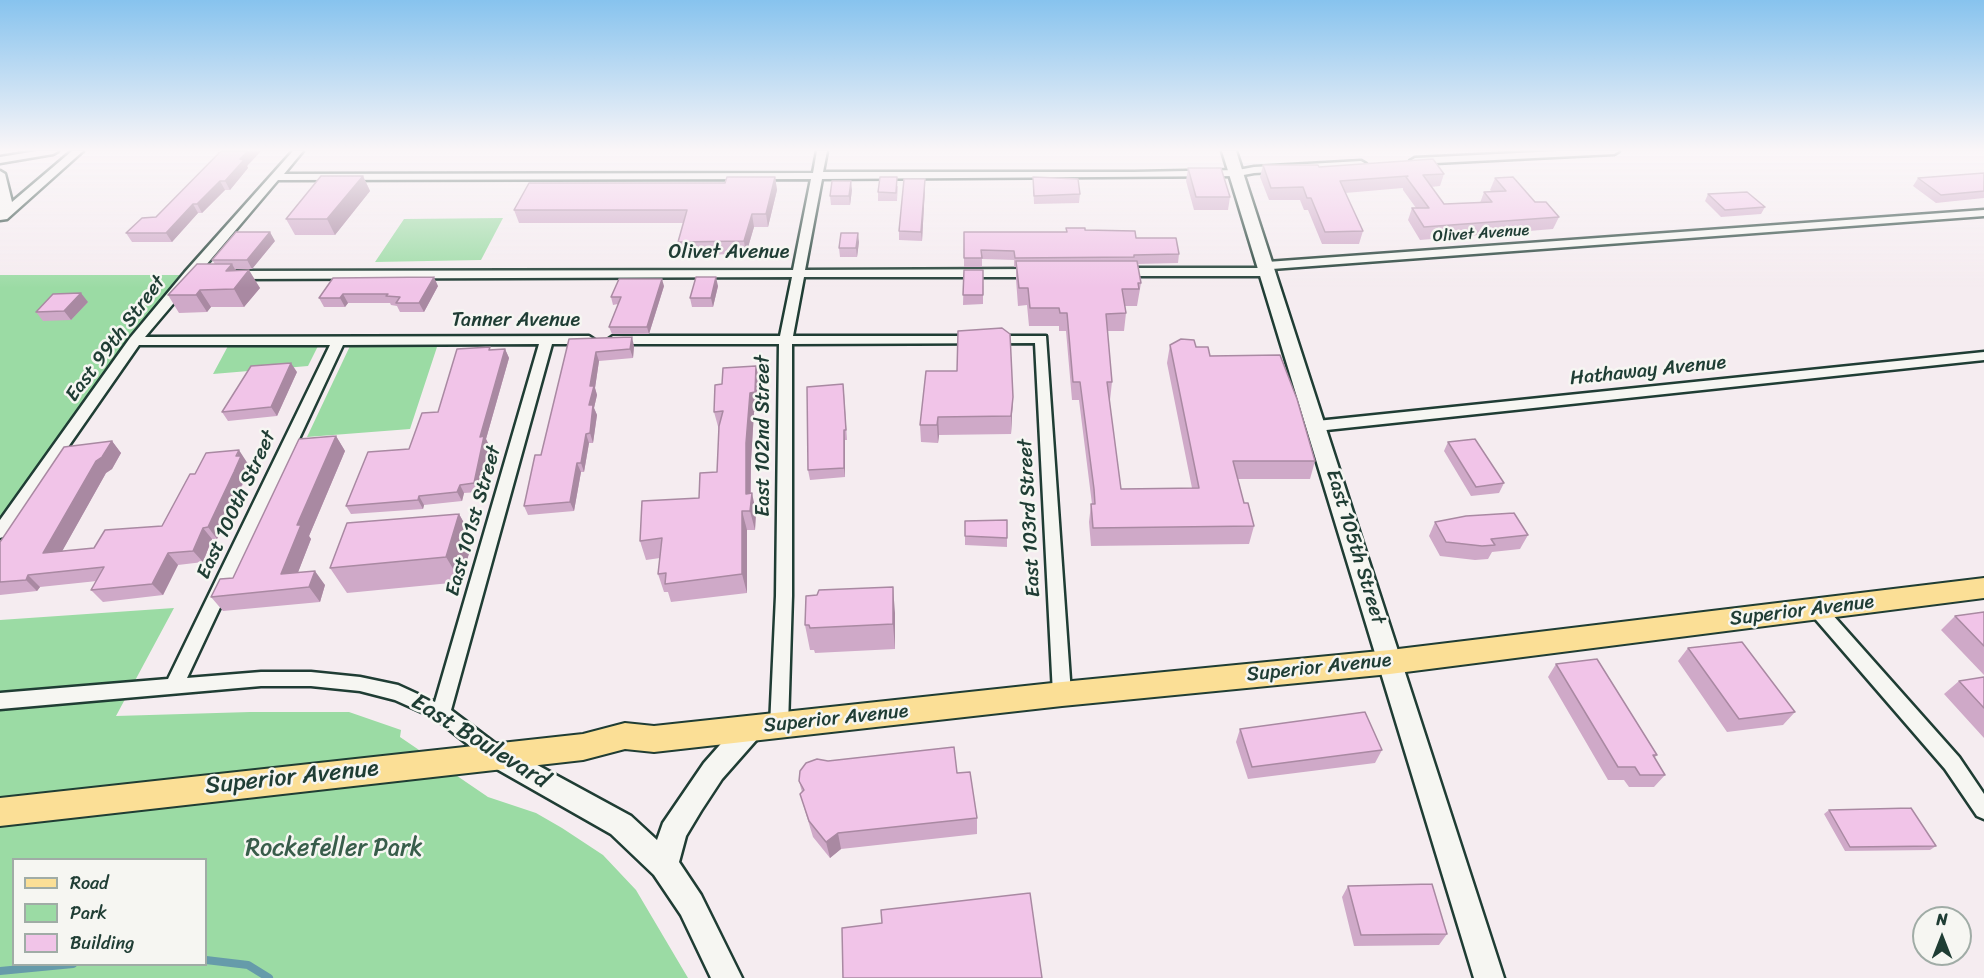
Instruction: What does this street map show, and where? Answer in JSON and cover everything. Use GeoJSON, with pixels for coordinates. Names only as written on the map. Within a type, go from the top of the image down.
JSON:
{"type":"FeatureCollection","features":[{"type":"Feature","properties":{"kind":"main road","name":"East 105th Street"},"geometry":{"type":"LineString","coordinates":[[1245,197],[1489,978]]}},
{"type":"Feature","properties":{"kind":"main road","name":"Superior Avenue"},"geometry":{"type":"LineString","coordinates":[[0,812],[584,747],[623,753],[654,739],[1062,694],[1390,662],[1984,588]]}},
{"type":"Feature","properties":{"kind":"main road"},"geometry":{"type":"LineString","coordinates":[[664,865],[673,832],[691,802],[713,771],[750,729]]}},
{"type":"Feature","properties":{"kind":"main road","name":"East Boulevard"},"geometry":{"type":"LineString","coordinates":[[497,756],[621,825],[664,865],[691,905],[727,978]]}},
{"type":"Feature","properties":{"kind":"street"},"geometry":{"type":"LineString","coordinates":[[3,217],[6,197]]}},
{"type":"Feature","properties":{"kind":"street"},"geometry":{"type":"LineString","coordinates":[[3,217],[26,197]]}},
{"type":"Feature","properties":{"kind":"street","name":"East 99th Street"},"geometry":{"type":"LineString","coordinates":[[0,532],[135,341],[189,275],[259,197]]}},
{"type":"Feature","properties":{"kind":"street","name":"East 102nd Street"},"geometry":{"type":"LineString","coordinates":[[779,726],[784,596],[786,340],[813,197]]}},
{"type":"Feature","properties":{"kind":"street","name":"Olivet Avenue"},"geometry":{"type":"LineString","coordinates":[[1108,273],[1268,269],[1984,213]]}},
{"type":"Feature","properties":{"kind":"street","name":"Olivet Avenue"},"geometry":{"type":"LineString","coordinates":[[189,275],[1048,273]]}},
{"type":"Feature","properties":{"kind":"street","name":"Tanner Avenue"},"geometry":{"type":"LineString","coordinates":[[135,341],[1041,339]]}},
{"type":"Feature","properties":{"kind":"street","name":"East 103rd Street"},"geometry":{"type":"LineString","coordinates":[[1041,339],[1062,694]]}},
{"type":"Feature","properties":{"kind":"street","name":"East 101st Street"},"geometry":{"type":"LineString","coordinates":[[441,713],[547,340]]}},
{"type":"Feature","properties":{"kind":"street","name":"East 100th Street"},"geometry":{"type":"LineString","coordinates":[[174,686],[338,342]]}},
{"type":"Feature","properties":{"kind":"street","name":"Hathaway Avenue"},"geometry":{"type":"LineString","coordinates":[[1317,426],[1984,356]]}},
{"type":"Feature","properties":{"kind":"street"},"geometry":{"type":"LineString","coordinates":[[1817,609],[1952,763],[1984,810]]}},
{"type":"Feature","properties":{"kind":"street","name":"East Boulevard"},"geometry":{"type":"LineString","coordinates":[[0,701],[261,679],[311,679],[360,684],[399,693],[441,713],[497,756]]}},
{"type":"Feature","properties":{"kind":"green space"},"geometry":{"type":"Polygon","coordinates":[[[503,218],[481,260],[375,262],[404,219],[503,218]]]}},
{"type":"Feature","properties":{"kind":"green space"},"geometry":{"type":"Polygon","coordinates":[[[0,275],[189,275],[0,532],[0,275]]]}},
{"type":"Feature","properties":{"kind":"green space"},"geometry":{"type":"Polygon","coordinates":[[[228,346],[318,346],[308,366],[213,374],[228,346]]]}},
{"type":"Feature","properties":{"kind":"green space"},"geometry":{"type":"Polygon","coordinates":[[[350,346],[437,347],[410,429],[307,437],[350,346]]]}},
{"type":"Feature","properties":{"kind":"green space","name":"Rockefeller Park"},"geometry":{"type":"Polygon","coordinates":[[[174,608],[116,716],[349,712],[401,730],[400,737],[488,797],[536,813],[603,855],[636,890],[688,978],[0,978],[0,620],[174,608]]]}},
{"type":"Feature","properties":{"kind":"building"},"geometry":{"type":"Polygon","coordinates":[[[176,197],[204,197],[197,204],[193,204],[166,233],[126,233],[142,218],[156,217],[176,197]]]}},
{"type":"Feature","properties":{"kind":"building"},"geometry":{"type":"Polygon","coordinates":[[[304,197],[346,197],[327,219],[286,219],[304,197]]]}},
{"type":"Feature","properties":{"kind":"building"},"geometry":{"type":"Polygon","coordinates":[[[521,197],[770,197],[766,214],[752,214],[744,241],[678,242],[687,210],[514,210],[521,197]]]}},
{"type":"Feature","properties":{"kind":"building"},"geometry":{"type":"Polygon","coordinates":[[[902,197],[924,197],[921,232],[899,231],[902,197]]]}},
{"type":"Feature","properties":{"kind":"building"},"geometry":{"type":"Polygon","coordinates":[[[1347,197],[1363,231],[1325,232],[1311,198],[1307,198],[1347,197]]]}},
{"type":"Feature","properties":{"kind":"building"},"geometry":{"type":"Polygon","coordinates":[[[1421,197],[1439,197],[1444,204],[1492,202],[1488,197],[1530,197],[1535,202],[1546,202],[1559,217],[1424,227],[1412,208],[1429,208],[1421,197]]]}},
{"type":"Feature","properties":{"kind":"building"},"geometry":{"type":"Polygon","coordinates":[[[1711,197],[1753,197],[1765,207],[1725,210],[1711,197]]]}},
{"type":"Feature","properties":{"kind":"building"},"geometry":{"type":"Polygon","coordinates":[[[1066,228],[1135,231],[1136,238],[1176,238],[1179,254],[1134,255],[1134,257],[1015,258],[1014,251],[981,250],[982,258],[964,258],[964,232],[1067,232],[1066,228]]]}},
{"type":"Feature","properties":{"kind":"building"},"geometry":{"type":"Polygon","coordinates":[[[236,232],[270,232],[247,260],[212,260],[236,232]]]}},
{"type":"Feature","properties":{"kind":"building"},"geometry":{"type":"Polygon","coordinates":[[[841,233],[858,233],[856,248],[839,248],[841,233]]]}},
{"type":"Feature","properties":{"kind":"building"},"geometry":{"type":"Polygon","coordinates":[[[1016,261],[1137,261],[1141,283],[1138,283],[1139,289],[1122,289],[1126,313],[1106,314],[1112,382],[1107,382],[1121,489],[1199,488],[1170,345],[1181,339],[1194,340],[1196,347],[1208,347],[1210,356],[1280,355],[1297,399],[1315,461],[1233,461],[1244,503],[1248,503],[1254,526],[1093,528],[1091,504],[1095,504],[1094,489],[1080,382],[1073,382],[1067,313],[1060,313],[1059,308],[1030,308],[1028,288],[1019,288],[1016,261]]]}},
{"type":"Feature","properties":{"kind":"building"},"geometry":{"type":"Polygon","coordinates":[[[197,264],[232,264],[226,271],[249,270],[234,289],[200,290],[196,295],[168,295],[197,264]]]}},
{"type":"Feature","properties":{"kind":"building"},"geometry":{"type":"Polygon","coordinates":[[[964,270],[983,270],[983,295],[963,295],[964,270]]]}},
{"type":"Feature","properties":{"kind":"building"},"geometry":{"type":"Polygon","coordinates":[[[434,277],[419,303],[396,303],[400,297],[386,296],[388,294],[343,294],[340,298],[319,298],[333,278],[434,277]]]}},
{"type":"Feature","properties":{"kind":"building"},"geometry":{"type":"Polygon","coordinates":[[[696,277],[716,277],[711,298],[690,298],[696,277]]]}},
{"type":"Feature","properties":{"kind":"building"},"geometry":{"type":"Polygon","coordinates":[[[619,279],[662,279],[647,327],[609,327],[621,297],[611,297],[619,279]]]}},
{"type":"Feature","properties":{"kind":"building"},"geometry":{"type":"Polygon","coordinates":[[[81,293],[64,311],[36,312],[53,294],[81,293]]]}},
{"type":"Feature","properties":{"kind":"building"},"geometry":{"type":"Polygon","coordinates":[[[1002,328],[1010,334],[1013,397],[1011,416],[938,417],[937,425],[920,425],[926,371],[957,371],[958,331],[1002,328]]]}},
{"type":"Feature","properties":{"kind":"building"},"geometry":{"type":"Polygon","coordinates":[[[632,337],[630,349],[596,352],[590,386],[594,386],[589,405],[593,405],[590,433],[586,434],[581,463],[577,463],[570,502],[524,506],[535,455],[541,455],[569,339],[632,337]]]}},
{"type":"Feature","properties":{"kind":"building"},"geometry":{"type":"Polygon","coordinates":[[[490,347],[489,350],[505,349],[480,437],[484,436],[474,483],[460,485],[457,492],[419,496],[418,500],[346,506],[368,452],[409,449],[422,413],[438,412],[457,349],[490,347]]]}},
{"type":"Feature","properties":{"kind":"building"},"geometry":{"type":"Polygon","coordinates":[[[291,363],[271,407],[222,412],[251,366],[291,363]]]}},
{"type":"Feature","properties":{"kind":"building"},"geometry":{"type":"Polygon","coordinates":[[[756,366],[755,392],[750,393],[746,443],[746,494],[752,493],[750,511],[742,511],[742,574],[665,584],[666,573],[658,574],[662,538],[640,541],[642,501],[699,498],[700,473],[717,472],[719,426],[723,411],[714,412],[715,385],[722,384],[723,368],[756,366]]]}},
{"type":"Feature","properties":{"kind":"building"},"geometry":{"type":"Polygon","coordinates":[[[843,384],[846,430],[844,430],[844,468],[808,470],[807,387],[843,384]]]}},
{"type":"Feature","properties":{"kind":"building"},"geometry":{"type":"Polygon","coordinates":[[[336,436],[297,525],[301,525],[281,574],[315,571],[309,587],[211,597],[220,579],[233,578],[299,439],[336,436]]]}},
{"type":"Feature","properties":{"kind":"building"},"geometry":{"type":"Polygon","coordinates":[[[1475,439],[1504,483],[1476,487],[1448,442],[1475,439]]]}},
{"type":"Feature","properties":{"kind":"building"},"geometry":{"type":"Polygon","coordinates":[[[112,441],[102,457],[96,461],[43,553],[94,548],[105,530],[162,526],[190,474],[195,474],[206,453],[239,450],[236,456],[241,456],[234,472],[208,527],[203,528],[193,551],[168,553],[152,584],[91,590],[104,567],[28,575],[26,580],[0,582],[0,542],[64,447],[112,441]]]}},
{"type":"Feature","properties":{"kind":"building"},"geometry":{"type":"Polygon","coordinates":[[[1514,513],[1528,535],[1491,539],[1495,545],[1446,542],[1435,522],[1466,516],[1514,513]]]}},
{"type":"Feature","properties":{"kind":"building"},"geometry":{"type":"Polygon","coordinates":[[[459,514],[446,557],[330,568],[347,523],[459,514]]]}},
{"type":"Feature","properties":{"kind":"building"},"geometry":{"type":"Polygon","coordinates":[[[1007,520],[1007,538],[965,536],[965,521],[1007,520]]]}},
{"type":"Feature","properties":{"kind":"building"},"geometry":{"type":"Polygon","coordinates":[[[893,587],[893,624],[810,628],[809,625],[805,625],[806,596],[817,595],[819,590],[893,587]]]}},
{"type":"Feature","properties":{"kind":"building"},"geometry":{"type":"Polygon","coordinates":[[[1984,612],[1984,646],[1955,616],[1984,612]]]}},
{"type":"Feature","properties":{"kind":"building"},"geometry":{"type":"Polygon","coordinates":[[[1742,642],[1795,712],[1739,719],[1688,648],[1742,642]]]}},
{"type":"Feature","properties":{"kind":"building"},"geometry":{"type":"Polygon","coordinates":[[[1597,659],[1657,755],[1653,755],[1665,775],[1640,775],[1635,767],[1618,767],[1556,664],[1597,659]]]}},
{"type":"Feature","properties":{"kind":"building"},"geometry":{"type":"Polygon","coordinates":[[[1984,677],[1984,708],[1959,681],[1984,677]]]}},
{"type":"Feature","properties":{"kind":"building"},"geometry":{"type":"Polygon","coordinates":[[[1365,712],[1382,750],[1252,767],[1240,729],[1365,712]]]}},
{"type":"Feature","properties":{"kind":"building"},"geometry":{"type":"Polygon","coordinates":[[[954,747],[957,773],[970,772],[977,818],[838,833],[826,842],[809,821],[800,794],[804,790],[799,781],[800,771],[806,763],[817,759],[828,761],[954,747]]]}},
{"type":"Feature","properties":{"kind":"building"},"geometry":{"type":"Polygon","coordinates":[[[1911,808],[1936,846],[1850,847],[1829,810],[1911,808]]]}},
{"type":"Feature","properties":{"kind":"building"},"geometry":{"type":"Polygon","coordinates":[[[1432,884],[1447,934],[1361,935],[1348,886],[1432,884]]]}},
{"type":"Feature","properties":{"kind":"building"},"geometry":{"type":"Polygon","coordinates":[[[1030,893],[1042,978],[843,978],[842,928],[882,923],[881,910],[1030,893]]]}},
{"type":"Feature","properties":{"kind":"waterway"},"geometry":{"type":"LineString","coordinates":[[207,960],[248,965],[269,978]]}},
{"type":"Feature","properties":{"kind":"waterway"},"geometry":{"type":"LineString","coordinates":[[0,971],[52,966]]}}]}
